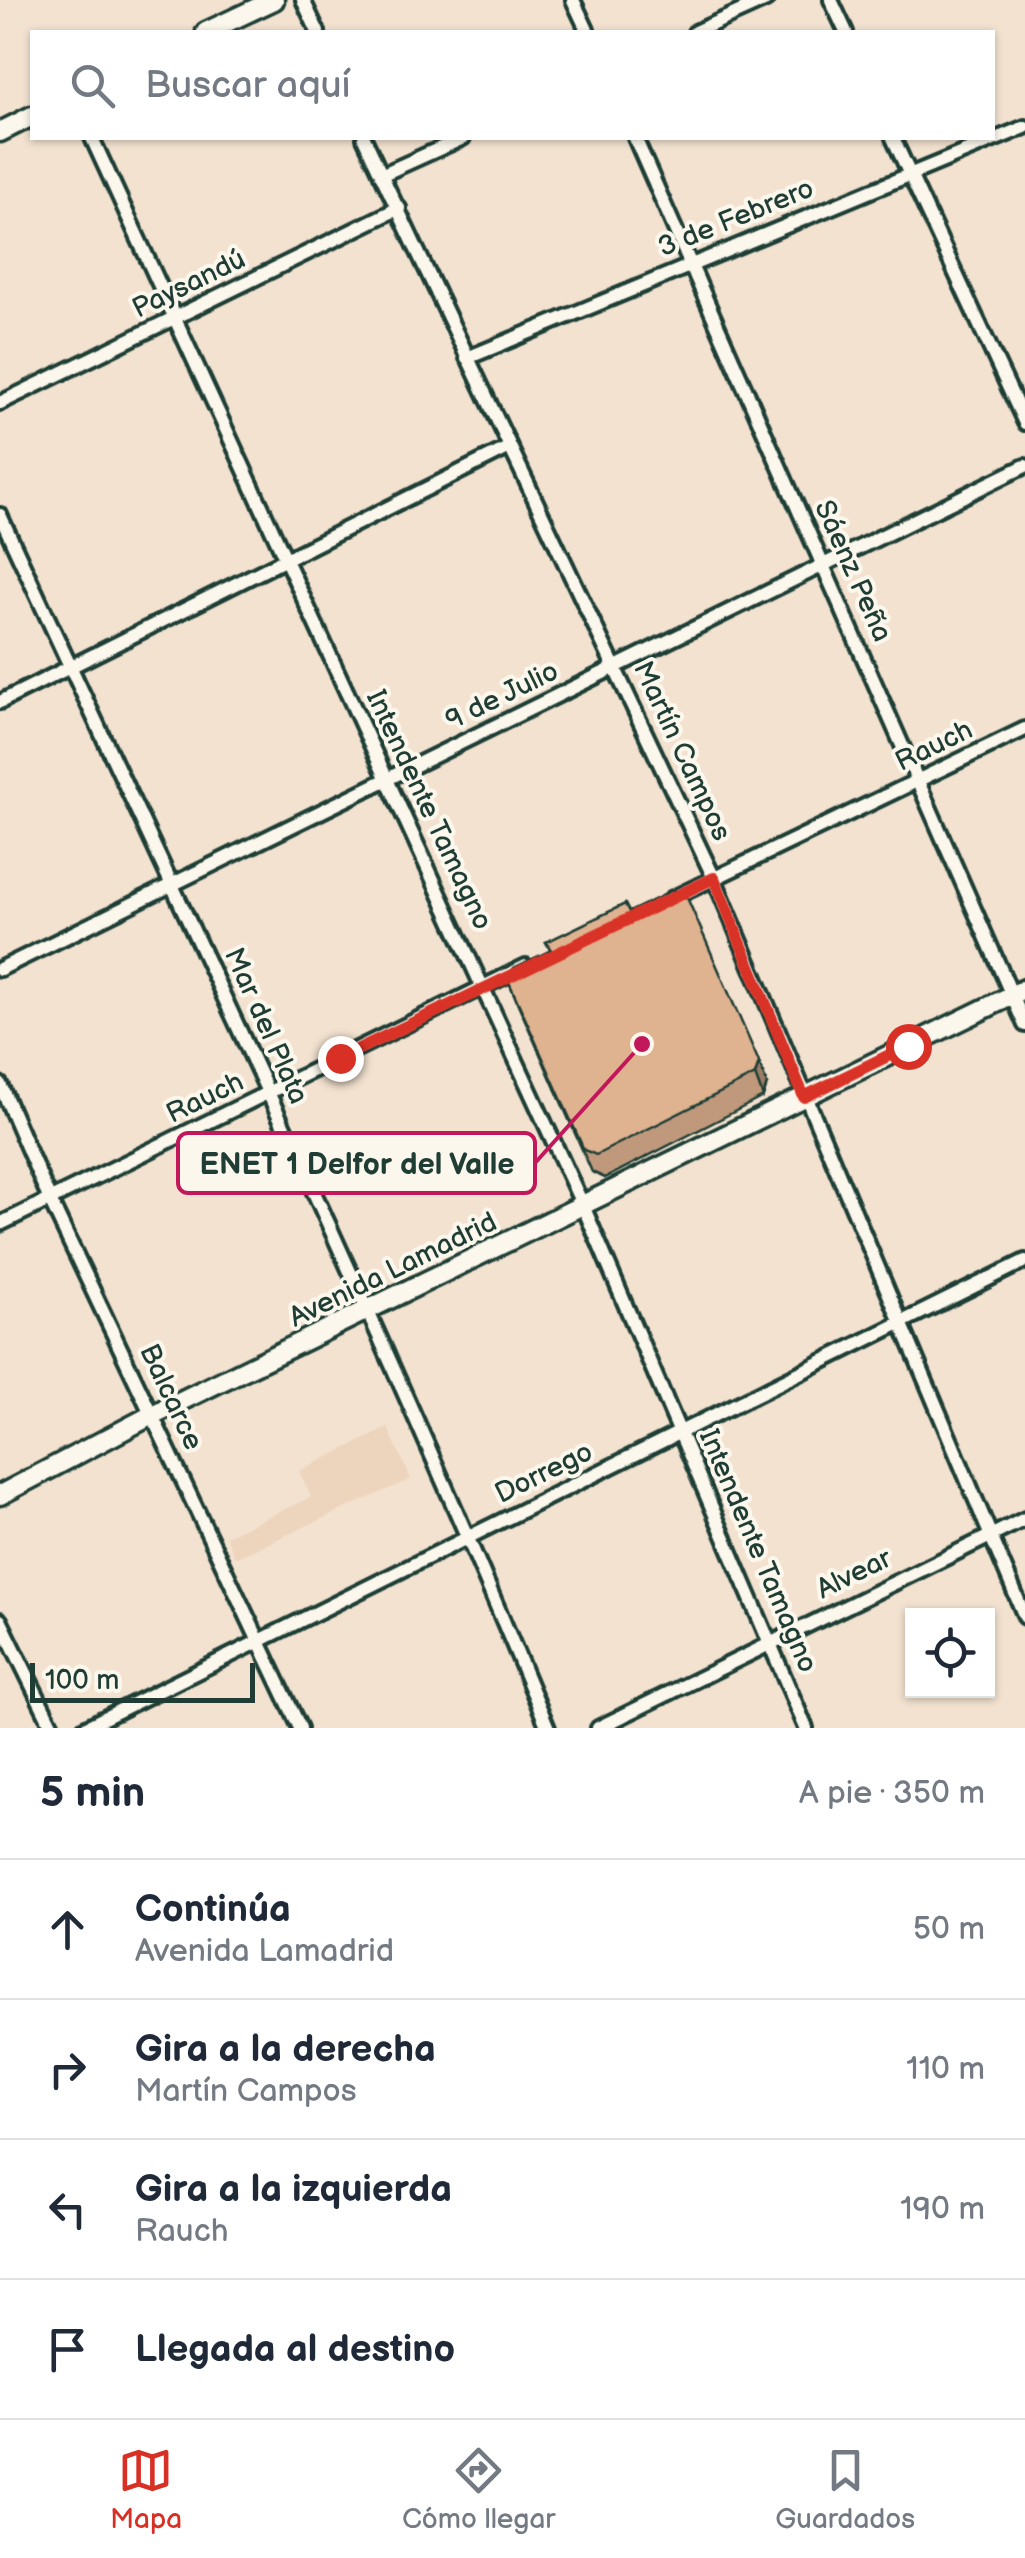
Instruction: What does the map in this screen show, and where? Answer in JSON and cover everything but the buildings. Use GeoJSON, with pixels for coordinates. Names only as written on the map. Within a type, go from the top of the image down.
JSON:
{"type":"FeatureCollection","features":[{"type":"Feature","properties":{"kind":"main road"},"geometry":{"type":"LineString","coordinates":[[210,30],[274,0]]}},
{"type":"Feature","properties":{"kind":"main road"},"geometry":{"type":"LineString","coordinates":[[0,132],[30,117]]}},
{"type":"Feature","properties":{"kind":"main road","name":"Avenida Lamadrid"},"geometry":{"type":"LineString","coordinates":[[0,1495],[152,1416],[584,1208],[1018,992]]}},
{"type":"Feature","properties":{"kind":"street"},"geometry":{"type":"LineString","coordinates":[[303,0],[317,30]]}},
{"type":"Feature","properties":{"kind":"street"},"geometry":{"type":"LineString","coordinates":[[573,0],[587,30]]}},
{"type":"Feature","properties":{"kind":"street"},"geometry":{"type":"LineString","coordinates":[[699,30],[766,0]]}},
{"type":"Feature","properties":{"kind":"street"},"geometry":{"type":"LineString","coordinates":[[831,0],[845,30]]}},
{"type":"Feature","properties":{"kind":"street","name":"3 de Febrero"},"geometry":{"type":"LineString","coordinates":[[995,139],[1025,127]]}},
{"type":"Feature","properties":{"kind":"street","name":"Intendente Tamagno"},"geometry":{"type":"LineString","coordinates":[[93,140],[584,1208],[806,1728]]}},
{"type":"Feature","properties":{"kind":"street","name":"Martín Campos"},"geometry":{"type":"LineString","coordinates":[[365,140],[714,878],[1025,1617]]}},
{"type":"Feature","properties":{"kind":"street"},"geometry":{"type":"LineString","coordinates":[[381,175],[459,140]]}},
{"type":"Feature","properties":{"kind":"street","name":"Sáenz Peña"},"geometry":{"type":"LineString","coordinates":[[636,140],[918,782],[1018,992],[1025,1025]]}},
{"type":"Feature","properties":{"kind":"street"},"geometry":{"type":"LineString","coordinates":[[894,140],[1025,423]]}},
{"type":"Feature","properties":{"kind":"street","name":"3 de Febrero"},"geometry":{"type":"LineString","coordinates":[[467,358],[993,140]]}},
{"type":"Feature","properties":{"kind":"street","name":"Paysandú"},"geometry":{"type":"LineString","coordinates":[[0,404],[400,208]]}},
{"type":"Feature","properties":{"kind":"street"},"geometry":{"type":"LineString","coordinates":[[0,702],[508,448]]}},
{"type":"Feature","properties":{"kind":"street","name":"9 de Julio"},"geometry":{"type":"LineString","coordinates":[[0,970],[1025,466]]}},
{"type":"Feature","properties":{"kind":"street","name":"Mar del Plata"},"geometry":{"type":"LineString","coordinates":[[0,516],[176,885],[470,1538],[548,1728]]}},
{"type":"Feature","properties":{"kind":"street","name":"Rauch"},"geometry":{"type":"LineString","coordinates":[[660,904],[1025,729]]}},
{"type":"Feature","properties":{"kind":"street","name":"Rauch"},"geometry":{"type":"LineString","coordinates":[[0,1224],[536,962]]}},
{"type":"Feature","properties":{"kind":"street","name":"Balcarce"},"geometry":{"type":"LineString","coordinates":[[0,1084],[50,1200],[300,1728]]}},
{"type":"Feature","properties":{"kind":"street","name":"Dorrego"},"geometry":{"type":"LineString","coordinates":[[84,1728],[1025,1261]]}},
{"type":"Feature","properties":{"kind":"street","name":"Alvear"},"geometry":{"type":"LineString","coordinates":[[598,1728],[1025,1519]]}},
{"type":"Feature","properties":{"kind":"street"},"geometry":{"type":"LineString","coordinates":[[0,1620],[53,1728]]}},
{"type":"Feature","properties":{"kind":"shaded area"},"geometry":{"type":"Polygon","coordinates":[[[388,1428],[411,1479],[235,1558],[226,1536],[311,1497],[299,1471],[388,1428]]]}},
{"type":"Feature","properties":{"kind":"place","name":"ENET 1 Delfor del Valle"},"geometry":{"type":"Point","coordinates":[642,1044]}},
{"type":"Feature","properties":{"kind":"route"},"geometry":{"type":"LineString","coordinates":[[340,1058],[714,878],[804,1097],[908,1046]]}}]}
